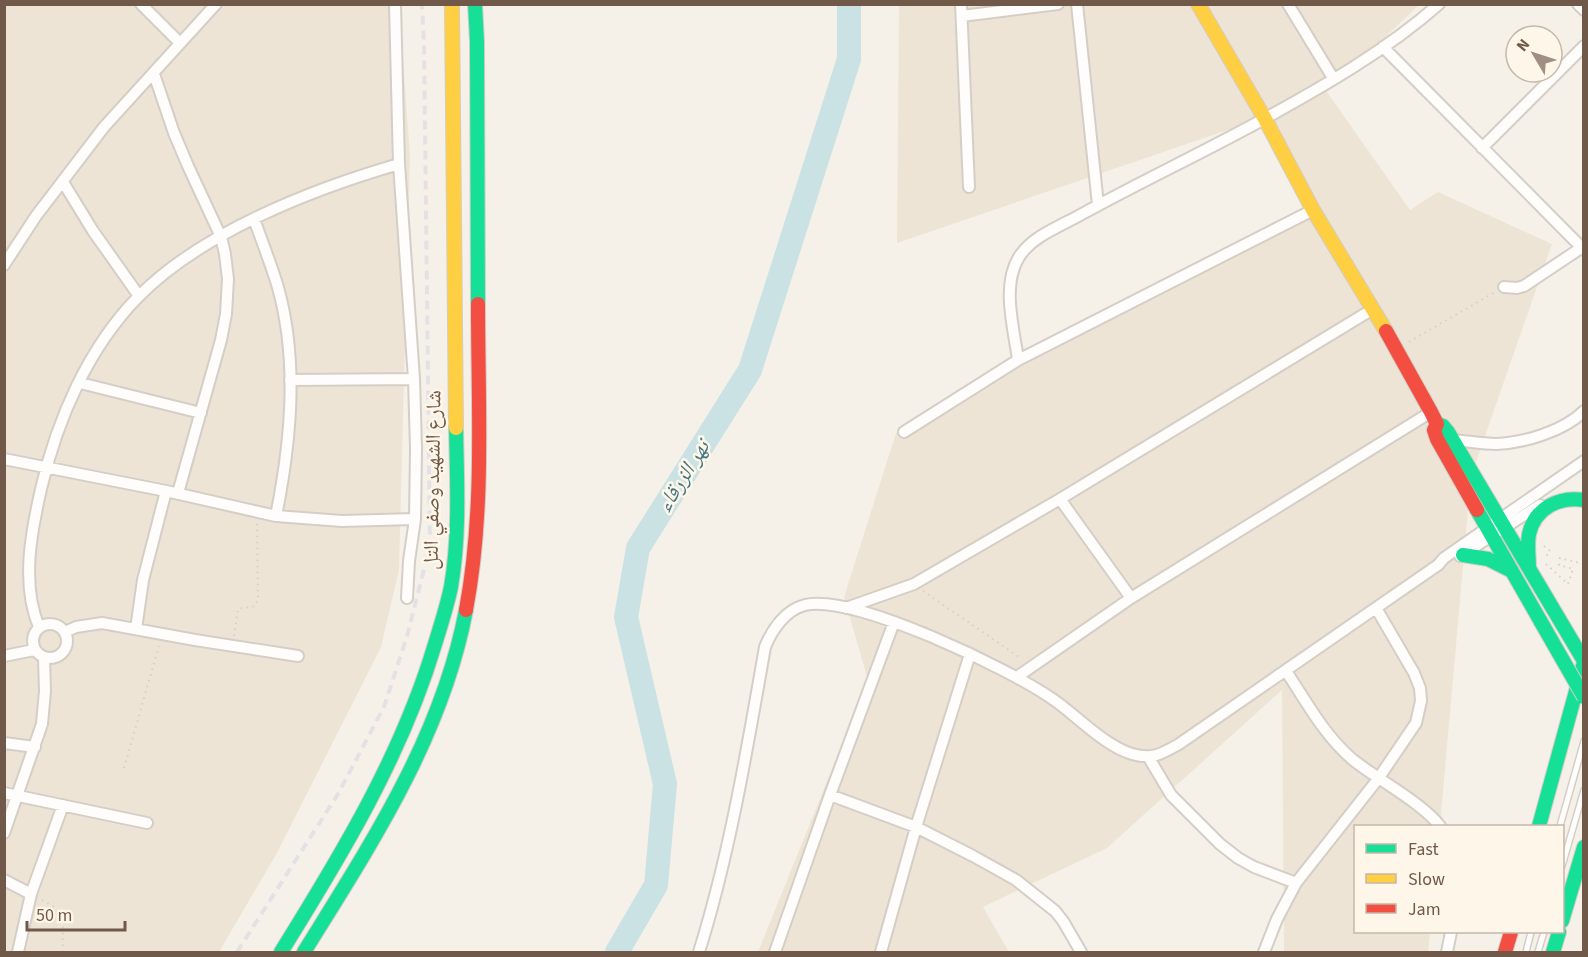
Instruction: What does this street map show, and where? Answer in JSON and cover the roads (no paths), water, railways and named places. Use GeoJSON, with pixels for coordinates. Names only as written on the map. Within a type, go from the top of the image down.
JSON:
{"type":"FeatureCollection","features":[{"type":"Feature","properties":{"kind":"main road","name":"شارع الشهيد وصفي التل"},"geometry":{"type":"LineString","coordinates":[[280,952],[312,902],[389,764],[412,715],[430,663],[451,585],[457,512],[452,4]]}},
{"type":"Feature","properties":{"kind":"main road","name":"شارع الشهيد وصفي التل"},"geometry":{"type":"LineString","coordinates":[[304,952],[394,801],[430,729],[455,658],[466,605],[476,546],[478,508],[475,4]]}},
{"type":"Feature","properties":{"kind":"main road"},"geometry":{"type":"LineString","coordinates":[[1198,4],[1265,119],[1313,210],[1373,309],[1434,418],[1453,440],[1584,661],[1539,825]]}},
{"type":"Feature","properties":{"kind":"main road"},"geometry":{"type":"LineString","coordinates":[[1434,418],[1437,439],[1584,697]]}},
{"type":"Feature","properties":{"kind":"main road"},"geometry":{"type":"LineString","coordinates":[[1529,568],[1530,534],[1541,512],[1558,500],[1566,498],[1584,500]]}},
{"type":"Feature","properties":{"kind":"main road"},"geometry":{"type":"LineString","coordinates":[[1462,555],[1488,559],[1512,571]]}},
{"type":"Feature","properties":{"kind":"main road"},"geometry":{"type":"LineString","coordinates":[[1564,917],[1584,847]]}},
{"type":"Feature","properties":{"kind":"main road"},"geometry":{"type":"LineString","coordinates":[[1505,952],[1511,933]]}},
{"type":"Feature","properties":{"kind":"main road"},"geometry":{"type":"LineString","coordinates":[[1553,952],[1559,933]]}},
{"type":"Feature","properties":{"kind":"street"},"geometry":{"type":"LineString","coordinates":[[141,4],[180,43]]}},
{"type":"Feature","properties":{"kind":"street"},"geometry":{"type":"LineString","coordinates":[[4,265],[36,216],[104,127],[216,4]]}},
{"type":"Feature","properties":{"kind":"street"},"geometry":{"type":"LineString","coordinates":[[395,4],[399,164],[414,379],[415,519],[407,598]]}},
{"type":"Feature","properties":{"kind":"street"},"geometry":{"type":"LineString","coordinates":[[969,187],[961,10],[1058,4]]}},
{"type":"Feature","properties":{"kind":"street"},"geometry":{"type":"LineString","coordinates":[[1077,4],[1098,205]]}},
{"type":"Feature","properties":{"kind":"street"},"geometry":{"type":"LineString","coordinates":[[1288,4],[1333,78]]}},
{"type":"Feature","properties":{"kind":"street"},"geometry":{"type":"LineString","coordinates":[[1017,360],[1010,280],[1014,266],[1027,247],[1035,240],[1265,119],[1383,47],[1439,4]]}},
{"type":"Feature","properties":{"kind":"street"},"geometry":{"type":"LineString","coordinates":[[1578,4],[1584,10]]}},
{"type":"Feature","properties":{"kind":"street"},"geometry":{"type":"LineString","coordinates":[[1482,148],[1584,46]]}},
{"type":"Feature","properties":{"kind":"street"},"geometry":{"type":"LineString","coordinates":[[1383,47],[1582,249],[1524,286],[1504,287]]}},
{"type":"Feature","properties":{"kind":"street"},"geometry":{"type":"LineString","coordinates":[[136,629],[143,580],[201,413],[226,314],[228,269],[221,237],[188,166],[154,74]]}},
{"type":"Feature","properties":{"kind":"street"},"geometry":{"type":"LineString","coordinates":[[39,627],[33,613],[30,594],[30,559],[32,536],[46,468],[64,416],[98,349],[140,296],[166,273],[221,237],[254,219],[324,188],[399,164]]}},
{"type":"Feature","properties":{"kind":"street"},"geometry":{"type":"LineString","coordinates":[[63,182],[93,231],[140,296]]}},
{"type":"Feature","properties":{"kind":"street"},"geometry":{"type":"LineString","coordinates":[[904,432],[1017,360],[1313,210]]}},
{"type":"Feature","properties":{"kind":"street"},"geometry":{"type":"LineString","coordinates":[[254,219],[277,286],[284,315],[290,380],[287,454],[276,516]]}},
{"type":"Feature","properties":{"kind":"street"},"geometry":{"type":"LineString","coordinates":[[846,608],[914,584],[1060,499],[1373,309]]}},
{"type":"Feature","properties":{"kind":"street"},"geometry":{"type":"LineString","coordinates":[[290,380],[414,379]]}},
{"type":"Feature","properties":{"kind":"street"},"geometry":{"type":"LineString","coordinates":[[80,383],[201,413]]}},
{"type":"Feature","properties":{"kind":"street"},"geometry":{"type":"LineString","coordinates":[[1453,440],[1496,444],[1533,437],[1558,429],[1584,411]]}},
{"type":"Feature","properties":{"kind":"street"},"geometry":{"type":"LineString","coordinates":[[1017,677],[1131,598],[1434,418]]}},
{"type":"Feature","properties":{"kind":"street"},"geometry":{"type":"LineString","coordinates":[[4,459],[172,492],[276,516],[342,521],[415,519]]}},
{"type":"Feature","properties":{"kind":"street"},"geometry":{"type":"LineString","coordinates":[[1438,565],[1451,562],[1462,555],[1584,462]]}},
{"type":"Feature","properties":{"kind":"street"},"geometry":{"type":"LineString","coordinates":[[1060,499],[1131,598]]}},
{"type":"Feature","properties":{"kind":"street"},"geometry":{"type":"LineString","coordinates":[[1503,523],[1540,505],[1558,500]]}},
{"type":"Feature","properties":{"kind":"street"},"geometry":{"type":"LineString","coordinates":[[699,952],[724,862],[765,647],[770,635],[782,620],[802,606],[815,604],[846,608],[894,622],[970,654],[1017,677],[1054,700],[1117,747],[1131,754],[1149,758],[1162,754],[1179,744],[1438,565],[1444,558],[1490,532]]}},
{"type":"Feature","properties":{"kind":"street"},"geometry":{"type":"LineString","coordinates":[[1264,952],[1276,919],[1296,883],[1378,779],[1416,723],[1421,701],[1420,688],[1414,673],[1376,608]]}},
{"type":"Feature","properties":{"kind":"street"},"geometry":{"type":"LineString","coordinates":[[65,632],[96,622],[298,656]]}},
{"type":"Feature","properties":{"kind":"street"},"geometry":{"type":"LineString","coordinates":[[775,952],[894,622]]}},
{"type":"Feature","properties":{"kind":"street"},"geometry":{"type":"LineString","coordinates":[[53,624],[65,632],[67,643],[65,649],[56,657],[44,658],[34,650],[32,641],[39,627],[53,624]]}},
{"type":"Feature","properties":{"kind":"street"},"geometry":{"type":"LineString","coordinates":[[4,656],[34,650]]}},
{"type":"Feature","properties":{"kind":"street"},"geometry":{"type":"LineString","coordinates":[[881,952],[916,827],[970,654]]}},
{"type":"Feature","properties":{"kind":"street"},"geometry":{"type":"LineString","coordinates":[[4,833],[36,747],[45,709],[44,658]]}},
{"type":"Feature","properties":{"kind":"street"},"geometry":{"type":"LineString","coordinates":[[1286,671],[1331,737],[1378,779],[1427,812],[1439,825]]}},
{"type":"Feature","properties":{"kind":"street"},"geometry":{"type":"LineString","coordinates":[[4,743],[36,747]]}},
{"type":"Feature","properties":{"kind":"street"},"geometry":{"type":"LineString","coordinates":[[1149,758],[1171,795],[1220,844],[1246,862],[1296,883]]}},
{"type":"Feature","properties":{"kind":"street"},"geometry":{"type":"LineString","coordinates":[[4,793],[147,823]]}},
{"type":"Feature","properties":{"kind":"street"},"geometry":{"type":"LineString","coordinates":[[830,795],[916,827],[1016,880],[1042,899],[1063,921],[1081,952]]}},
{"type":"Feature","properties":{"kind":"street"},"geometry":{"type":"LineString","coordinates":[[18,952],[31,894],[63,805]]}},
{"type":"Feature","properties":{"kind":"street"},"geometry":{"type":"LineString","coordinates":[[4,880],[31,894]]}},
{"type":"Feature","properties":{"kind":"street"},"geometry":{"type":"LineString","coordinates":[[1447,952],[1451,933]]}},
{"type":"Feature","properties":{"kind":"lane"},"geometry":{"type":"LineString","coordinates":[[1560,825],[1584,741]]}},
{"type":"Feature","properties":{"kind":"lane"},"geometry":{"type":"LineString","coordinates":[[1564,862],[1584,790]]}},
{"type":"Feature","properties":{"kind":"lane"},"geometry":{"type":"LineString","coordinates":[[1526,952],[1531,933]]}},
{"type":"Feature","properties":{"kind":"lane"},"geometry":{"type":"LineString","coordinates":[[1538,952],[1544,933]]}},
{"type":"Feature","properties":{"kind":"waterway","name":"نهر الزرقاء"},"geometry":{"type":"LineString","coordinates":[[617,952],[656,885],[665,784],[626,617],[638,548],[750,370],[849,59],[849,4]]}},
{"type":"Feature","properties":{"kind":"railway"},"geometry":{"type":"LineString","coordinates":[[237,952],[338,794],[384,707],[407,636],[430,546],[422,4]]}}]}
